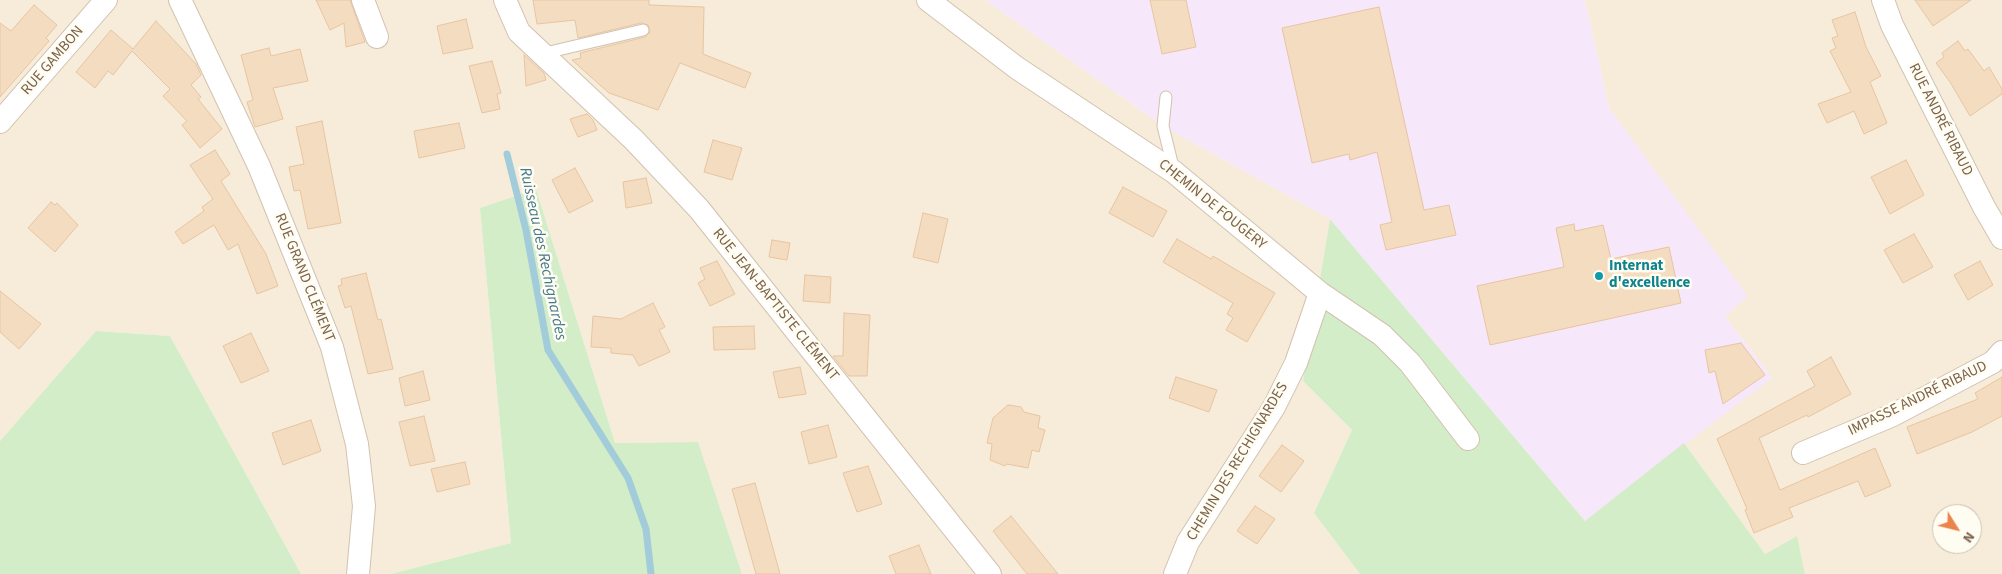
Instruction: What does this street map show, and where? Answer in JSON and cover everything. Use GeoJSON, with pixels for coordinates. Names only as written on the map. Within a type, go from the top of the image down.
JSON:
{"type":"FeatureCollection","features":[{"type":"Feature","properties":{"kind":"street","name":"RUE GAMBON"},"geometry":{"type":"LineString","coordinates":[[0,122],[106,0]]}},
{"type":"Feature","properties":{"kind":"street","name":"RUE GRAND CLÉMENT"},"geometry":{"type":"LineString","coordinates":[[180,0],[259,166],[332,347],[356,444],[364,506],[358,574]]}},
{"type":"Feature","properties":{"kind":"street"},"geometry":{"type":"LineString","coordinates":[[363,0],[377,37]]}},
{"type":"Feature","properties":{"kind":"street","name":"RUE JEAN-BAPTISTE CLÉMENT"},"geometry":{"type":"LineString","coordinates":[[505,0],[519,32],[634,140],[698,209],[990,574]]}},
{"type":"Feature","properties":{"kind":"street","name":"CHEMIN DE FOUGERY"},"geometry":{"type":"LineString","coordinates":[[928,0],[1016,68],[1174,172],[1320,293],[1382,335],[1410,363],[1468,439]]}},
{"type":"Feature","properties":{"kind":"street","name":"RUE ANDRÉ RIBAUD"},"geometry":{"type":"LineString","coordinates":[[1883,0],[1896,34],[1984,207],[2002,238]]}},
{"type":"Feature","properties":{"kind":"street","name":"CHEMIN DES RECHIGNARDES"},"geometry":{"type":"LineString","coordinates":[[1175,574],[1188,542],[1274,407],[1296,363],[1320,293]]}},
{"type":"Feature","properties":{"kind":"street","name":"IMPASSE ANDRÉ RIBAUD"},"geometry":{"type":"LineString","coordinates":[[1803,453],[1893,415],[1993,362],[2002,352]]}},
{"type":"Feature","properties":{"kind":"lane"},"geometry":{"type":"LineString","coordinates":[[541,54],[644,30]]}},
{"type":"Feature","properties":{"kind":"lane"},"geometry":{"type":"LineString","coordinates":[[1166,97],[1163,126],[1174,172]]}},
{"type":"Feature","properties":{"kind":"shaded area"},"geometry":{"type":"Polygon","coordinates":[[[0,0],[985,0],[1163,126],[1330,219],[1303,381],[1352,430],[1314,513],[1360,574],[742,574],[698,442],[615,443],[536,189],[480,208],[511,543],[391,574],[301,574],[170,336],[96,331],[0,441],[0,0]]]}},
{"type":"Feature","properties":{"kind":"shaded area"},"geometry":{"type":"Polygon","coordinates":[[[985,0],[1585,0],[1609,108],[1748,296],[1725,316],[1772,378],[1585,521],[1330,219],[1163,126],[985,0]]]}},
{"type":"Feature","properties":{"kind":"shaded area"},"geometry":{"type":"Polygon","coordinates":[[[1585,0],[2002,0],[2002,574],[1805,574],[1797,536],[1765,554],[1684,443],[1772,378],[1725,316],[1747,296],[1609,108],[1585,0]]]}},
{"type":"Feature","properties":{"kind":"green space"},"geometry":{"type":"Polygon","coordinates":[[[536,189],[615,443],[698,442],[742,574],[391,574],[511,543],[480,208],[536,189]]]}},
{"type":"Feature","properties":{"kind":"green space"},"geometry":{"type":"Polygon","coordinates":[[[1330,219],[1585,521],[1684,443],[1765,554],[1797,536],[1805,574],[1360,574],[1314,513],[1352,430],[1303,381],[1330,219]]]}},
{"type":"Feature","properties":{"kind":"green space"},"geometry":{"type":"Polygon","coordinates":[[[96,331],[170,336],[301,574],[0,574],[0,441],[96,331]]]}},
{"type":"Feature","properties":{"kind":"building"},"geometry":{"type":"Polygon","coordinates":[[[316,0],[350,0],[365,42],[346,47],[344,23],[330,30],[316,0]]]}},
{"type":"Feature","properties":{"kind":"building"},"geometry":{"type":"Polygon","coordinates":[[[533,0],[649,0],[649,5],[704,7],[703,54],[751,73],[745,88],[680,63],[658,110],[609,93],[572,60],[581,58],[580,53],[645,37],[650,32],[648,25],[641,23],[578,38],[575,20],[537,24],[533,0]]]}},
{"type":"Feature","properties":{"kind":"building"},"geometry":{"type":"Polygon","coordinates":[[[1150,0],[1186,0],[1196,47],[1162,54],[1150,0]]]}},
{"type":"Feature","properties":{"kind":"building"},"geometry":{"type":"Polygon","coordinates":[[[1915,0],[1971,0],[1933,26],[1915,0]]]}},
{"type":"Feature","properties":{"kind":"building"},"geometry":{"type":"Polygon","coordinates":[[[34,5],[57,25],[46,38],[49,41],[0,97],[0,23],[11,31],[34,5]]]}},
{"type":"Feature","properties":{"kind":"building"},"geometry":{"type":"Polygon","coordinates":[[[1379,7],[1424,210],[1449,205],[1456,235],[1386,250],[1380,225],[1392,222],[1377,152],[1350,160],[1349,154],[1312,163],[1282,28],[1379,7]]]}},
{"type":"Feature","properties":{"kind":"building"},"geometry":{"type":"Polygon","coordinates":[[[1855,12],[1866,47],[1881,76],[1870,82],[1887,123],[1864,134],[1854,111],[1827,123],[1818,104],[1851,92],[1830,51],[1836,48],[1832,38],[1838,36],[1832,20],[1855,12]]]}},
{"type":"Feature","properties":{"kind":"building"},"geometry":{"type":"Polygon","coordinates":[[[466,19],[473,48],[443,54],[437,26],[466,19]]]}},
{"type":"Feature","properties":{"kind":"building"},"geometry":{"type":"Polygon","coordinates":[[[156,21],[196,64],[201,75],[191,85],[201,97],[198,99],[222,129],[200,148],[182,125],[187,121],[163,96],[170,89],[132,51],[113,75],[108,71],[95,88],[76,72],[111,30],[133,49],[156,21]]]}},
{"type":"Feature","properties":{"kind":"building"},"geometry":{"type":"Polygon","coordinates":[[[1958,41],[1965,51],[1968,49],[1984,71],[1989,67],[2002,89],[2002,94],[1970,116],[1950,82],[1936,63],[1944,57],[1942,53],[1958,41]]]}},
{"type":"Feature","properties":{"kind":"building"},"geometry":{"type":"Polygon","coordinates":[[[269,48],[271,56],[300,49],[308,81],[273,88],[283,119],[255,127],[247,102],[253,100],[241,55],[269,48]]]}},
{"type":"Feature","properties":{"kind":"building"},"geometry":{"type":"Polygon","coordinates":[[[524,55],[544,73],[546,80],[526,86],[524,55]]]}},
{"type":"Feature","properties":{"kind":"building"},"geometry":{"type":"Polygon","coordinates":[[[492,61],[501,93],[497,94],[500,109],[482,113],[469,66],[492,61]]]}},
{"type":"Feature","properties":{"kind":"building"},"geometry":{"type":"Polygon","coordinates":[[[587,114],[593,120],[597,130],[578,137],[570,119],[587,114]]]}},
{"type":"Feature","properties":{"kind":"building"},"geometry":{"type":"Polygon","coordinates":[[[322,121],[341,223],[308,229],[300,190],[294,191],[289,167],[304,164],[296,127],[322,121]]]}},
{"type":"Feature","properties":{"kind":"building"},"geometry":{"type":"Polygon","coordinates":[[[459,123],[465,148],[419,158],[414,131],[459,123]]]}},
{"type":"Feature","properties":{"kind":"building"},"geometry":{"type":"Polygon","coordinates":[[[713,140],[742,148],[732,180],[704,172],[713,140]]]}},
{"type":"Feature","properties":{"kind":"building"},"geometry":{"type":"Polygon","coordinates":[[[215,150],[230,174],[221,181],[266,254],[278,286],[257,294],[238,244],[228,250],[214,225],[183,244],[175,232],[204,211],[202,207],[213,199],[190,165],[215,150]]]}},
{"type":"Feature","properties":{"kind":"building"},"geometry":{"type":"Polygon","coordinates":[[[1906,160],[1924,195],[1890,214],[1871,177],[1906,160]]]}},
{"type":"Feature","properties":{"kind":"building"},"geometry":{"type":"Polygon","coordinates":[[[575,168],[593,201],[569,213],[552,180],[575,168]]]}},
{"type":"Feature","properties":{"kind":"building"},"geometry":{"type":"Polygon","coordinates":[[[646,178],[652,203],[626,208],[623,182],[646,178]]]}},
{"type":"Feature","properties":{"kind":"building"},"geometry":{"type":"Polygon","coordinates":[[[1123,187],[1167,211],[1153,237],[1109,213],[1123,187]]]}},
{"type":"Feature","properties":{"kind":"building"},"geometry":{"type":"Polygon","coordinates":[[[51,202],[55,205],[57,203],[78,225],[55,252],[28,228],[51,202]]]}},
{"type":"Feature","properties":{"kind":"building"},"geometry":{"type":"Polygon","coordinates":[[[923,213],[948,219],[938,263],[913,257],[923,213]]]}},
{"type":"Feature","properties":{"kind":"building","name":"Internat d'excellence"},"geometry":{"type":"Polygon","coordinates":[[[1574,224],[1575,231],[1603,225],[1611,259],[1669,247],[1681,303],[1490,345],[1477,286],[1564,267],[1556,228],[1574,224]]]}},
{"type":"Feature","properties":{"kind":"building"},"geometry":{"type":"Polygon","coordinates":[[[1914,234],[1933,267],[1903,283],[1884,250],[1914,234]]]}},
{"type":"Feature","properties":{"kind":"building"},"geometry":{"type":"Polygon","coordinates":[[[1177,239],[1211,259],[1213,256],[1275,293],[1247,342],[1226,330],[1233,318],[1227,314],[1233,303],[1163,262],[1177,239]]]}},
{"type":"Feature","properties":{"kind":"building"},"geometry":{"type":"Polygon","coordinates":[[[772,240],[790,243],[787,260],[769,257],[772,240]]]}},
{"type":"Feature","properties":{"kind":"building"},"geometry":{"type":"Polygon","coordinates":[[[717,261],[735,294],[710,306],[698,283],[705,279],[700,268],[717,261]]]}},
{"type":"Feature","properties":{"kind":"building"},"geometry":{"type":"Polygon","coordinates":[[[1980,261],[1993,285],[1968,300],[1954,275],[1980,261]]]}},
{"type":"Feature","properties":{"kind":"building"},"geometry":{"type":"Polygon","coordinates":[[[366,273],[378,320],[381,319],[393,369],[368,374],[351,306],[345,308],[338,286],[342,285],[341,279],[366,273]]]}},
{"type":"Feature","properties":{"kind":"building"},"geometry":{"type":"Polygon","coordinates":[[[805,275],[831,277],[830,303],[803,301],[805,275]]]}},
{"type":"Feature","properties":{"kind":"building"},"geometry":{"type":"Polygon","coordinates":[[[0,291],[41,324],[19,349],[0,332],[0,291]]]}},
{"type":"Feature","properties":{"kind":"building"},"geometry":{"type":"Polygon","coordinates":[[[653,303],[665,327],[659,330],[670,352],[639,366],[633,355],[611,353],[611,348],[591,347],[593,316],[621,319],[653,303]]]}},
{"type":"Feature","properties":{"kind":"building"},"geometry":{"type":"Polygon","coordinates":[[[844,313],[870,315],[867,376],[849,376],[833,356],[843,356],[844,313]]]}},
{"type":"Feature","properties":{"kind":"building"},"geometry":{"type":"Polygon","coordinates":[[[754,326],[755,349],[714,350],[713,327],[754,326]]]}},
{"type":"Feature","properties":{"kind":"building"},"geometry":{"type":"Polygon","coordinates":[[[251,333],[269,371],[241,383],[223,346],[251,333]]]}},
{"type":"Feature","properties":{"kind":"building"},"geometry":{"type":"Polygon","coordinates":[[[1741,343],[1765,375],[1723,404],[1715,371],[1709,373],[1705,350],[1741,343]]]}},
{"type":"Feature","properties":{"kind":"building"},"geometry":{"type":"Polygon","coordinates":[[[1831,357],[1851,394],[1808,417],[1807,415],[1759,438],[1780,490],[1875,448],[1891,486],[1865,497],[1858,481],[1789,508],[1793,517],[1754,533],[1745,510],[1747,509],[1717,439],[1815,386],[1807,371],[1831,357]]]}},
{"type":"Feature","properties":{"kind":"building"},"geometry":{"type":"Polygon","coordinates":[[[800,367],[806,394],[779,398],[773,372],[800,367]]]}},
{"type":"Feature","properties":{"kind":"building"},"geometry":{"type":"Polygon","coordinates":[[[423,371],[430,400],[405,406],[399,378],[423,371]]]}},
{"type":"Feature","properties":{"kind":"building"},"geometry":{"type":"Polygon","coordinates":[[[1176,377],[1217,390],[1209,412],[1169,398],[1176,377]]]}},
{"type":"Feature","properties":{"kind":"building"},"geometry":{"type":"Polygon","coordinates":[[[2002,377],[2002,416],[1972,432],[1917,454],[1907,427],[1978,399],[1975,393],[2002,377]]]}},
{"type":"Feature","properties":{"kind":"building"},"geometry":{"type":"Polygon","coordinates":[[[1008,405],[1021,407],[1024,412],[1040,416],[1038,428],[1045,430],[1039,452],[1032,450],[1028,468],[1007,464],[1005,466],[990,460],[992,444],[987,443],[993,418],[1008,405]]]}},
{"type":"Feature","properties":{"kind":"building"},"geometry":{"type":"Polygon","coordinates":[[[424,416],[435,461],[410,466],[399,422],[424,416]]]}},
{"type":"Feature","properties":{"kind":"building"},"geometry":{"type":"Polygon","coordinates":[[[311,420],[321,451],[283,465],[272,433],[311,420]]]}},
{"type":"Feature","properties":{"kind":"building"},"geometry":{"type":"Polygon","coordinates":[[[828,425],[837,457],[809,464],[801,432],[828,425]]]}},
{"type":"Feature","properties":{"kind":"building"},"geometry":{"type":"Polygon","coordinates":[[[1282,445],[1304,461],[1281,492],[1259,476],[1282,445]]]}},
{"type":"Feature","properties":{"kind":"building"},"geometry":{"type":"Polygon","coordinates":[[[465,462],[470,484],[437,492],[431,469],[465,462]]]}},
{"type":"Feature","properties":{"kind":"building"},"geometry":{"type":"Polygon","coordinates":[[[868,466],[882,504],[857,512],[843,473],[868,466]]]}},
{"type":"Feature","properties":{"kind":"building"},"geometry":{"type":"Polygon","coordinates":[[[755,483],[780,574],[756,574],[732,489],[755,483]]]}},
{"type":"Feature","properties":{"kind":"building"},"geometry":{"type":"Polygon","coordinates":[[[1255,506],[1275,519],[1257,544],[1237,531],[1255,506]]]}},
{"type":"Feature","properties":{"kind":"building"},"geometry":{"type":"Polygon","coordinates":[[[1011,516],[1058,574],[1027,574],[993,531],[1011,516]]]}},
{"type":"Feature","properties":{"kind":"building"},"geometry":{"type":"Polygon","coordinates":[[[919,545],[931,574],[896,574],[889,556],[919,545]]]}},
{"type":"Feature","properties":{"kind":"waterway","name":"Ruisseau des Rechignardes"},"geometry":{"type":"LineString","coordinates":[[507,154],[526,230],[548,350],[628,478],[646,529],[651,574]]}},
{"type":"Feature","properties":{"kind":"place","name":"Internat d'excellence"},"geometry":{"type":"Point","coordinates":[1599,276]}}]}
